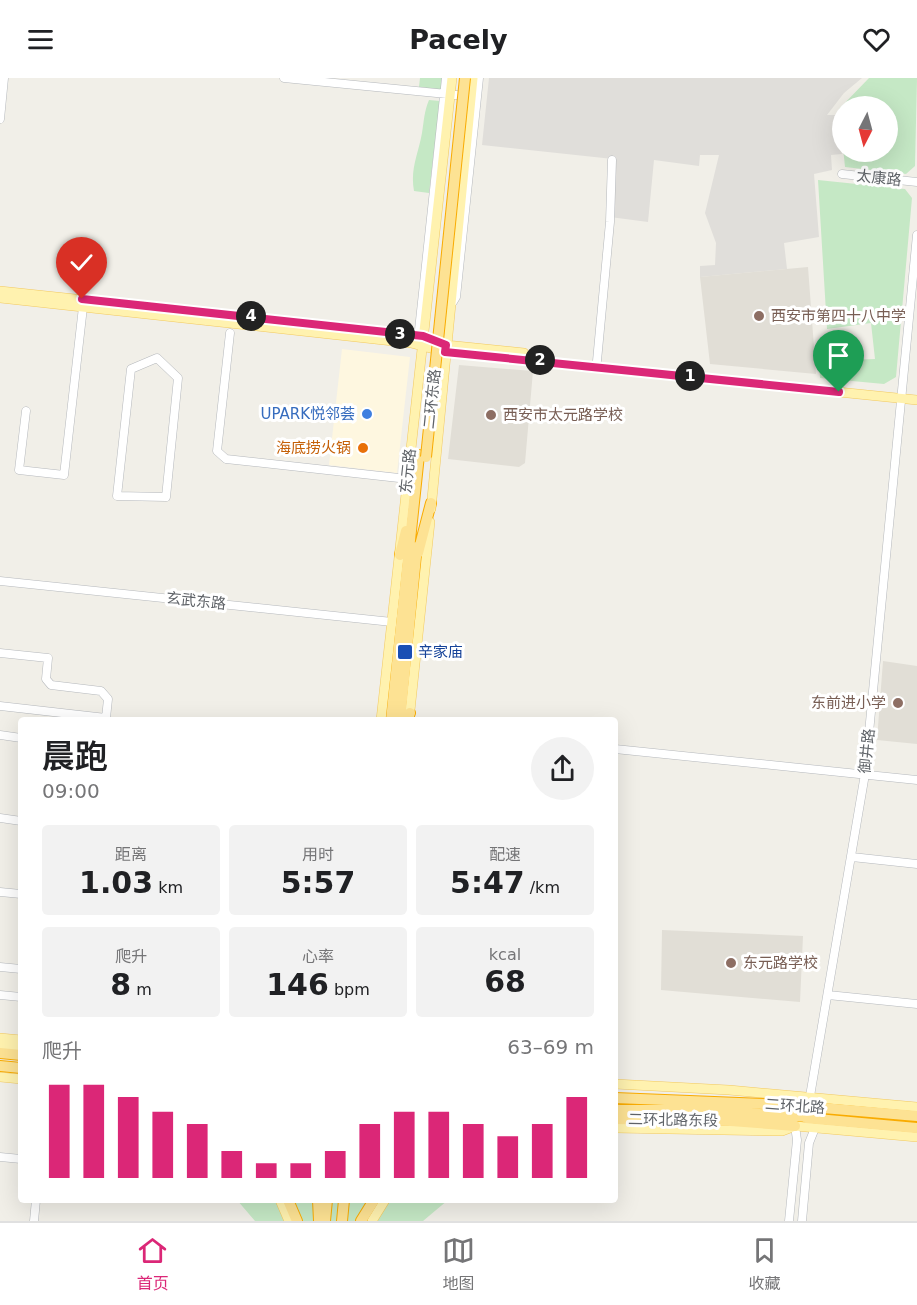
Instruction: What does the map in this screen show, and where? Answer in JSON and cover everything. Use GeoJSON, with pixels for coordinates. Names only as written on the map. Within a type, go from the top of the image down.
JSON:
{"type":"FeatureCollection","features":[{"type":"Feature","properties":{"kind":"highway","name":"二环东路"},"geometry":{"type":"LineString","coordinates":[[400,717],[458,78]]}},
{"type":"Feature","properties":{"kind":"highway","name":"二环东路"},"geometry":{"type":"LineString","coordinates":[[423,456],[465,78]]}},
{"type":"Feature","properties":{"kind":"highway"},"geometry":{"type":"LineString","coordinates":[[390,717],[415,499],[423,456]]}},
{"type":"Feature","properties":{"kind":"highway"},"geometry":{"type":"LineString","coordinates":[[400,555],[415,499]]}},
{"type":"Feature","properties":{"kind":"highway"},"geometry":{"type":"LineString","coordinates":[[416,559],[431,503]]}},
{"type":"Feature","properties":{"kind":"highway"},"geometry":{"type":"LineString","coordinates":[[0,1047],[18,1048]]}},
{"type":"Feature","properties":{"kind":"highway"},"geometry":{"type":"LineString","coordinates":[[0,1053],[18,1055]]}},
{"type":"Feature","properties":{"kind":"highway"},"geometry":{"type":"LineString","coordinates":[[2,1067],[18,1068]]}},
{"type":"Feature","properties":{"kind":"highway"},"geometry":{"type":"LineString","coordinates":[[618,1093],[673,1099]]}},
{"type":"Feature","properties":{"kind":"highway"},"geometry":{"type":"LineString","coordinates":[[618,1098],[673,1099]]}},
{"type":"Feature","properties":{"kind":"highway","name":"二环北路"},"geometry":{"type":"LineString","coordinates":[[673,1099],[788,1105],[811,1112],[917,1128]]}},
{"type":"Feature","properties":{"kind":"highway","name":"二环北路"},"geometry":{"type":"LineString","coordinates":[[618,1110],[811,1112],[917,1116]]}},
{"type":"Feature","properties":{"kind":"highway","name":"二环北路"},"geometry":{"type":"LineString","coordinates":[[730,1121],[811,1112]]}},
{"type":"Feature","properties":{"kind":"highway","name":"二环北路东段"},"geometry":{"type":"LineString","coordinates":[[618,1119],[730,1121]]}},
{"type":"Feature","properties":{"kind":"highway"},"geometry":{"type":"LineString","coordinates":[[730,1121],[795,1126]]}},
{"type":"Feature","properties":{"kind":"highway"},"geometry":{"type":"LineString","coordinates":[[289,1203],[297,1221]]}},
{"type":"Feature","properties":{"kind":"highway"},"geometry":{"type":"LineString","coordinates":[[318,1203],[319,1221]]}},
{"type":"Feature","properties":{"kind":"highway"},"geometry":{"type":"LineString","coordinates":[[325,1221],[327,1203]]}},
{"type":"Feature","properties":{"kind":"highway"},"geometry":{"type":"LineString","coordinates":[[342,1221],[344,1203]]}},
{"type":"Feature","properties":{"kind":"highway"},"geometry":{"type":"LineString","coordinates":[[356,1221],[366,1203]]}},
{"type":"Feature","properties":{"kind":"highway"},"geometry":{"type":"LineString","coordinates":[[361,1221],[372,1203]]}},
{"type":"Feature","properties":{"kind":"main road","name":"东元路"},"geometry":{"type":"LineString","coordinates":[[381,717],[447,95],[452,78]]}},
{"type":"Feature","properties":{"kind":"main road","name":"东元路"},"geometry":{"type":"LineString","coordinates":[[409,717],[449,308],[474,97],[473,78]]}},
{"type":"Feature","properties":{"kind":"main road"},"geometry":{"type":"LineString","coordinates":[[0,291],[422,340],[446,349],[901,395],[917,394]]}},
{"type":"Feature","properties":{"kind":"main road"},"geometry":{"type":"LineString","coordinates":[[0,298],[422,340]]}},
{"type":"Feature","properties":{"kind":"main road"},"geometry":{"type":"LineString","coordinates":[[446,349],[597,361],[901,395],[917,400]]}},
{"type":"Feature","properties":{"kind":"main road"},"geometry":{"type":"LineString","coordinates":[[0,1038],[18,1040]]}},
{"type":"Feature","properties":{"kind":"main road"},"geometry":{"type":"LineString","coordinates":[[0,1077],[18,1079]]}},
{"type":"Feature","properties":{"kind":"main road"},"geometry":{"type":"LineString","coordinates":[[618,1084],[811,1112],[917,1137]]}},
{"type":"Feature","properties":{"kind":"main road"},"geometry":{"type":"LineString","coordinates":[[618,1128],[783,1131],[795,1126],[811,1112],[917,1107]]}},
{"type":"Feature","properties":{"kind":"main road"},"geometry":{"type":"LineString","coordinates":[[281,1203],[289,1221]]}},
{"type":"Feature","properties":{"kind":"main road"},"geometry":{"type":"LineString","coordinates":[[372,1221],[383,1203]]}},
{"type":"Feature","properties":{"kind":"street"},"geometry":{"type":"LineString","coordinates":[[0,119],[4,78]]}},
{"type":"Feature","properties":{"kind":"street"},"geometry":{"type":"LineString","coordinates":[[284,78],[474,97],[479,78]]}},
{"type":"Feature","properties":{"kind":"street"},"geometry":{"type":"LineString","coordinates":[[446,78],[447,95]]}},
{"type":"Feature","properties":{"kind":"street"},"geometry":{"type":"LineString","coordinates":[[597,361],[610,222],[612,160]]}},
{"type":"Feature","properties":{"kind":"street","name":"太康路"},"geometry":{"type":"LineString","coordinates":[[842,174],[917,182]]}},
{"type":"Feature","properties":{"kind":"street","name":"御井路"},"geometry":{"type":"LineString","coordinates":[[802,1221],[811,1112],[865,772],[917,235]]}},
{"type":"Feature","properties":{"kind":"street"},"geometry":{"type":"LineString","coordinates":[[26,411],[19,471],[64,475],[83,307]]}},
{"type":"Feature","properties":{"kind":"street"},"geometry":{"type":"LineString","coordinates":[[230,333],[218,451],[226,459],[408,479]]}},
{"type":"Feature","properties":{"kind":"street"},"geometry":{"type":"LineString","coordinates":[[157,358],[178,378],[166,497],[117,496],[131,369],[157,358]]}},
{"type":"Feature","properties":{"kind":"street","name":"玄武东路"},"geometry":{"type":"LineString","coordinates":[[0,581],[393,622]]}},
{"type":"Feature","properties":{"kind":"street"},"geometry":{"type":"LineString","coordinates":[[0,653],[48,658],[46,679],[51,685],[101,691],[108,699],[106,717]]}},
{"type":"Feature","properties":{"kind":"street"},"geometry":{"type":"LineString","coordinates":[[0,706],[74,717]]}},
{"type":"Feature","properties":{"kind":"street"},"geometry":{"type":"LineString","coordinates":[[0,735],[18,738]]}},
{"type":"Feature","properties":{"kind":"street"},"geometry":{"type":"LineString","coordinates":[[618,749],[917,776]]}},
{"type":"Feature","properties":{"kind":"street"},"geometry":{"type":"LineString","coordinates":[[865,772],[917,780]]}},
{"type":"Feature","properties":{"kind":"street"},"geometry":{"type":"LineString","coordinates":[[0,818],[18,821]]}},
{"type":"Feature","properties":{"kind":"street"},"geometry":{"type":"LineString","coordinates":[[852,857],[917,864]]}},
{"type":"Feature","properties":{"kind":"street"},"geometry":{"type":"LineString","coordinates":[[0,892],[18,894]]}},
{"type":"Feature","properties":{"kind":"street"},"geometry":{"type":"LineString","coordinates":[[0,967],[18,969]]}},
{"type":"Feature","properties":{"kind":"street"},"geometry":{"type":"LineString","coordinates":[[0,995],[18,997]]}},
{"type":"Feature","properties":{"kind":"street"},"geometry":{"type":"LineString","coordinates":[[828,995],[917,1004]]}},
{"type":"Feature","properties":{"kind":"street"},"geometry":{"type":"LineString","coordinates":[[789,1221],[797,1140],[795,1126]]}},
{"type":"Feature","properties":{"kind":"street"},"geometry":{"type":"LineString","coordinates":[[0,1157],[18,1159]]}},
{"type":"Feature","properties":{"kind":"street"},"geometry":{"type":"LineString","coordinates":[[34,1221],[36,1203]]}},
{"type":"Feature","properties":{"kind":"shaded area"},"geometry":{"type":"Polygon","coordinates":[[[489,78],[862,78],[842,96],[832,96],[832,109],[827,115],[832,115],[832,170],[814,174],[819,237],[784,243],[787,269],[700,277],[700,266],[715,265],[716,243],[705,213],[719,155],[700,155],[699,166],[654,160],[648,222],[610,217],[613,159],[482,145],[489,78]]]}},
{"type":"Feature","properties":{"kind":"shaded area","name":"西安市第四十八中学"},"geometry":{"type":"Polygon","coordinates":[[[808,267],[816,374],[710,364],[700,277],[808,267]]]}},
{"type":"Feature","properties":{"kind":"shaded area"},"geometry":{"type":"Polygon","coordinates":[[[342,349],[410,357],[397,473],[329,465],[342,349]]]}},
{"type":"Feature","properties":{"kind":"shaded area","name":"西安市太元路学校"},"geometry":{"type":"Polygon","coordinates":[[[459,365],[533,371],[525,463],[519,467],[448,459],[459,365]]]}},
{"type":"Feature","properties":{"kind":"shaded area","name":"东前进小学"},"geometry":{"type":"Polygon","coordinates":[[[883,661],[917,666],[917,744],[877,740],[883,661]]]}},
{"type":"Feature","properties":{"kind":"shaded area","name":"东元路学校"},"geometry":{"type":"Polygon","coordinates":[[[662,930],[803,936],[800,1002],[661,990],[662,930]]]}},
{"type":"Feature","properties":{"kind":"green space"},"geometry":{"type":"Polygon","coordinates":[[[420,78],[442,78],[441,90],[419,87],[420,78]]]}},
{"type":"Feature","properties":{"kind":"green space"},"geometry":{"type":"Polygon","coordinates":[[[869,78],[917,78],[915,166],[906,174],[845,167],[844,162],[898,162],[898,96],[852,96],[869,78]]]}},
{"type":"Feature","properties":{"kind":"green space"},"geometry":{"type":"Polygon","coordinates":[[[429,100],[440,101],[429,193],[414,191],[413,176],[429,100]]]}},
{"type":"Feature","properties":{"kind":"green space"},"geometry":{"type":"Polygon","coordinates":[[[818,180],[905,189],[912,198],[896,377],[884,384],[820,378],[819,361],[875,359],[871,323],[827,329],[818,180]]]}},
{"type":"Feature","properties":{"kind":"green space"},"geometry":{"type":"Polygon","coordinates":[[[240,1203],[444,1203],[423,1221],[255,1221],[240,1203]]]}},
{"type":"Feature","properties":{"kind":"place","name":"西安市第四十八中学"},"geometry":{"type":"Point","coordinates":[759,316]}},
{"type":"Feature","properties":{"kind":"place","name":"UPARK悦邻荟"},"geometry":{"type":"Point","coordinates":[367,414]}},
{"type":"Feature","properties":{"kind":"place","name":"西安市太元路学校"},"geometry":{"type":"Point","coordinates":[491,415]}},
{"type":"Feature","properties":{"kind":"place","name":"海底捞火锅"},"geometry":{"type":"Point","coordinates":[363,448]}},
{"type":"Feature","properties":{"kind":"place","name":"辛家庙"},"geometry":{"type":"Point","coordinates":[405,652]}},
{"type":"Feature","properties":{"kind":"place","name":"东前进小学"},"geometry":{"type":"Point","coordinates":[898,703]}},
{"type":"Feature","properties":{"kind":"place","name":"东元路学校"},"geometry":{"type":"Point","coordinates":[731,963]}},
{"type":"Feature","properties":{"kind":"route"},"geometry":{"type":"LineString","coordinates":[[82,299],[423,336],[446,345],[445,352],[542,360],[839,392]]}}]}
